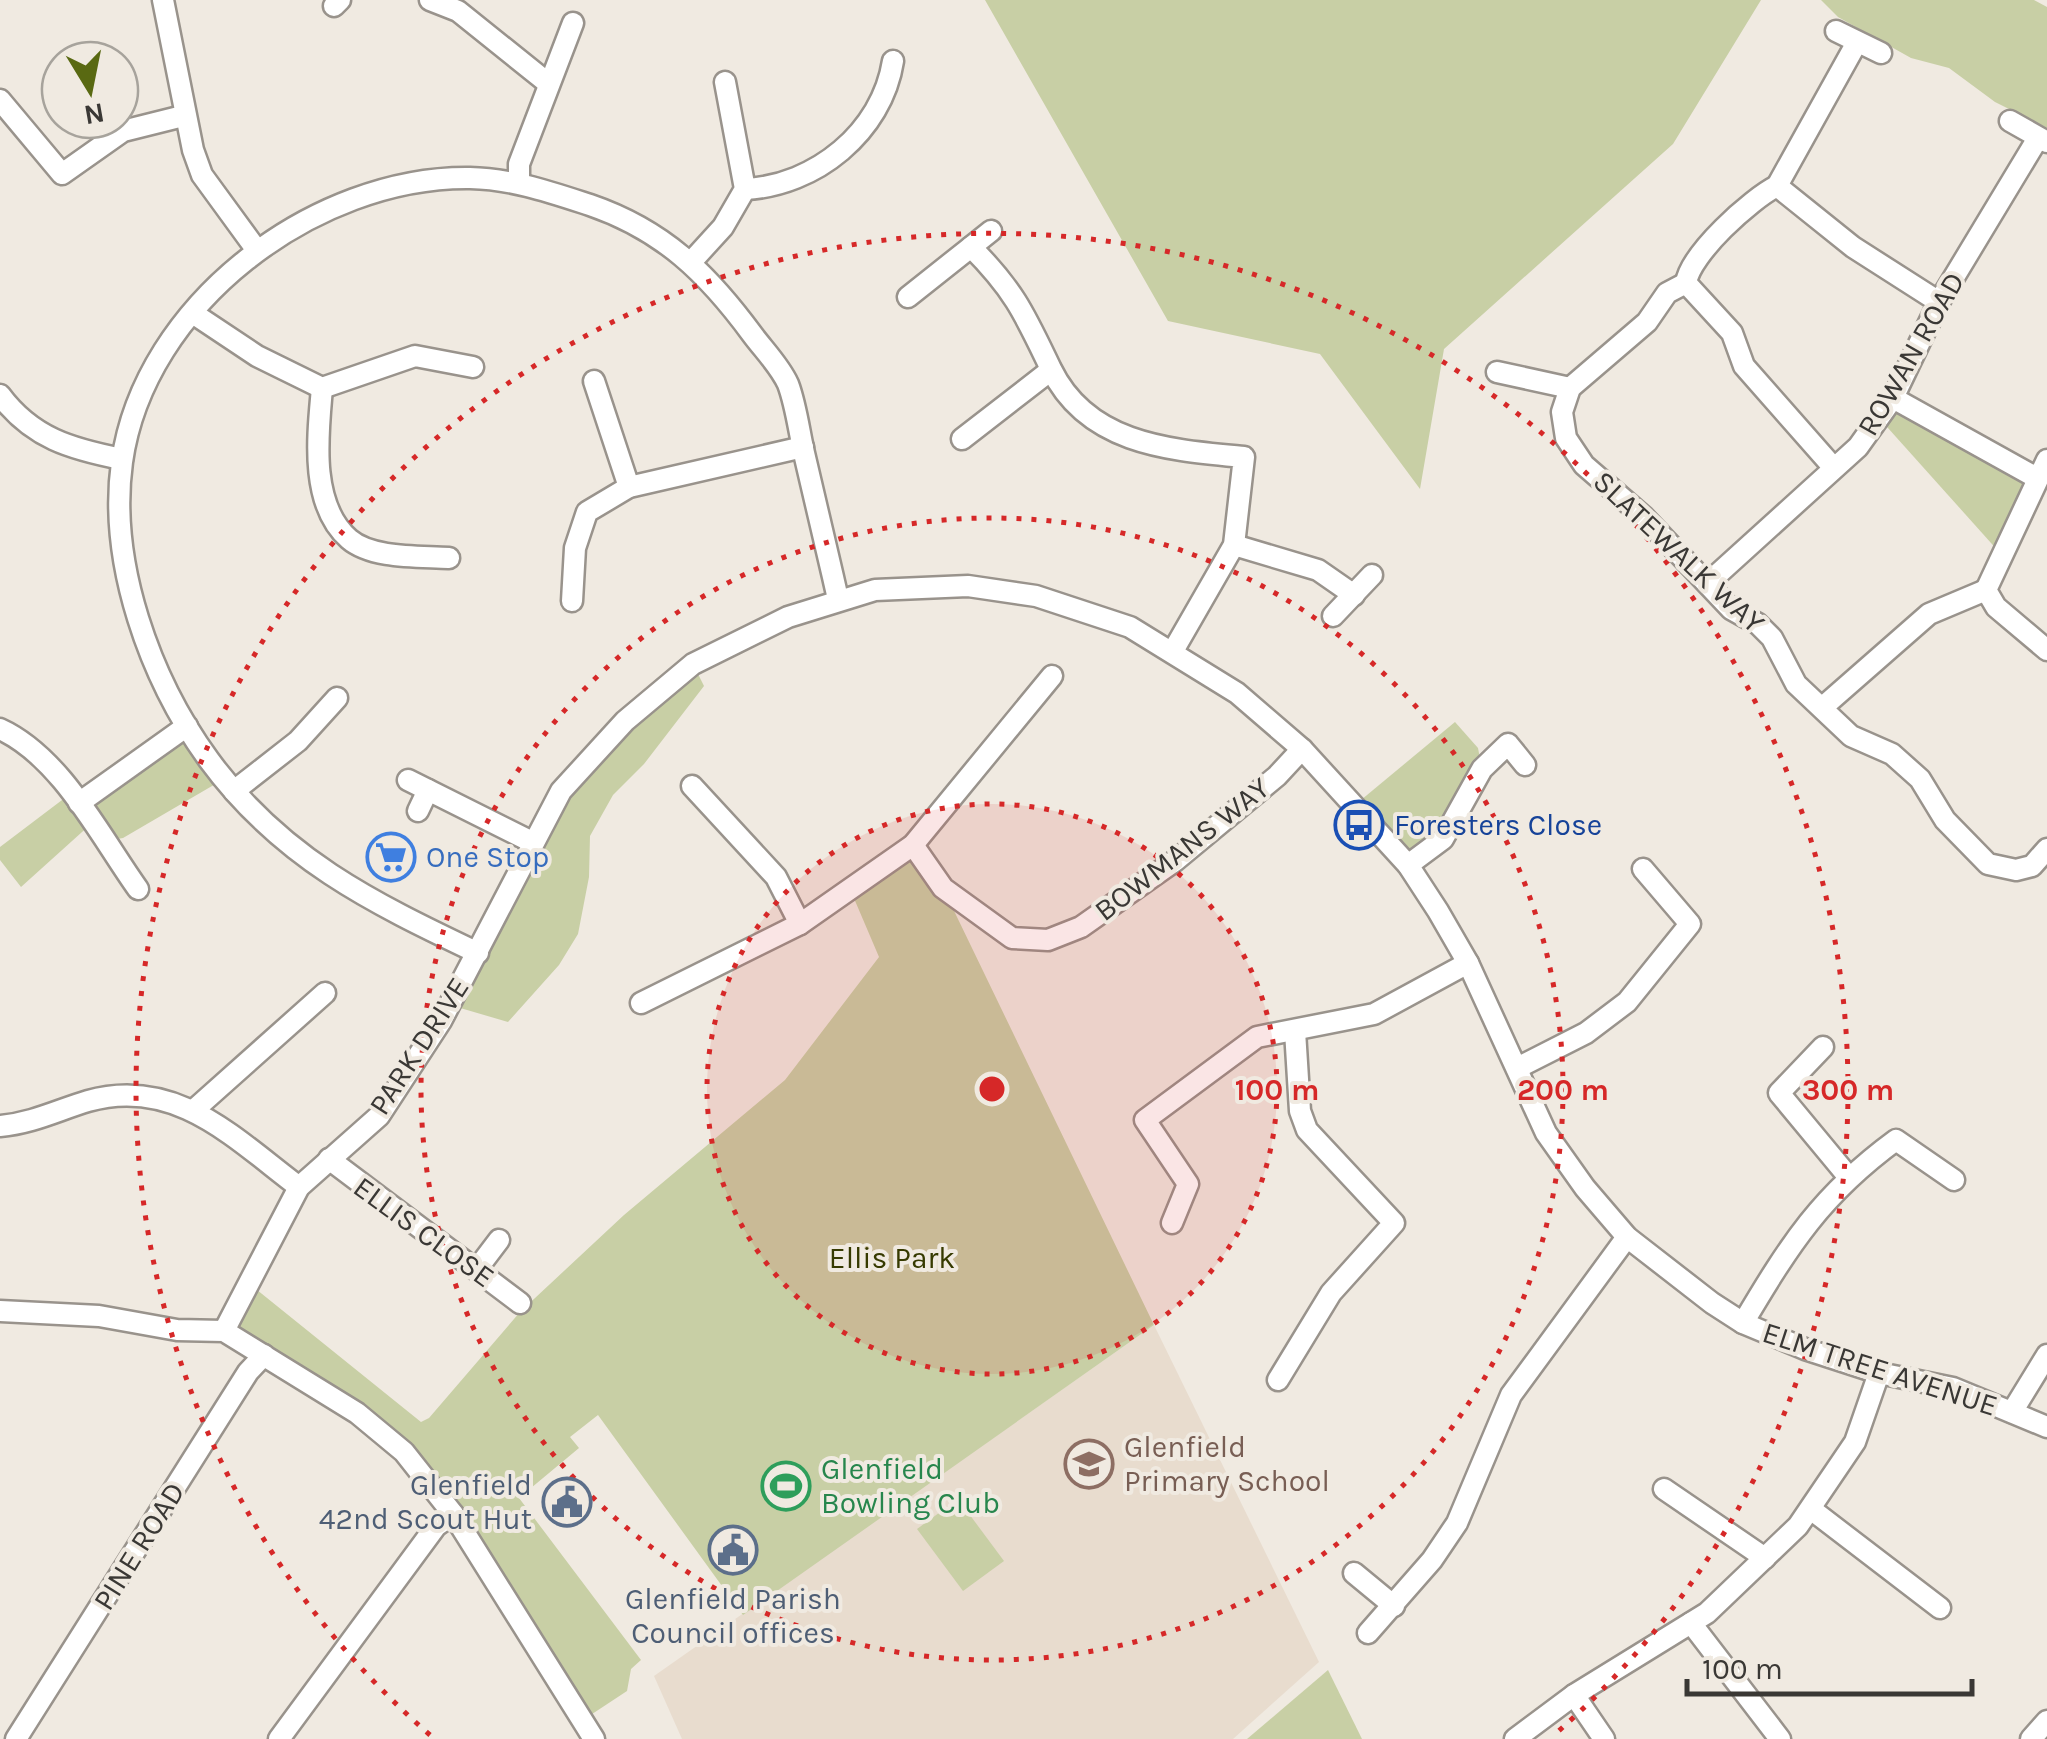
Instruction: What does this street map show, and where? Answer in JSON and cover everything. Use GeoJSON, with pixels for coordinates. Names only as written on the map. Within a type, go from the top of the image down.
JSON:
{"type":"FeatureCollection","features":[{"type":"Feature","properties":{"kind":"street"},"geometry":{"type":"LineString","coordinates":[[163,0],[182,116],[202,174],[256,249]]}},
{"type":"Feature","properties":{"kind":"street"},"geometry":{"type":"LineString","coordinates":[[430,0],[458,10],[549,84]]}},
{"type":"Feature","properties":{"kind":"street"},"geometry":{"type":"LineString","coordinates":[[519,182],[519,164],[573,23]]}},
{"type":"Feature","properties":{"kind":"street"},"geometry":{"type":"LineString","coordinates":[[1836,31],[1881,53]]}},
{"type":"Feature","properties":{"kind":"street"},"geometry":{"type":"LineString","coordinates":[[1686,283],[1688,270],[1699,254],[1763,194],[1778,186],[1856,44]]}},
{"type":"Feature","properties":{"kind":"street"},"geometry":{"type":"LineString","coordinates":[[745,189],[790,183],[846,145],[883,104],[893,61]]}},
{"type":"Feature","properties":{"kind":"street"},"geometry":{"type":"LineString","coordinates":[[692,261],[723,226],[745,189],[725,82]]}},
{"type":"Feature","properties":{"kind":"street"},"geometry":{"type":"LineString","coordinates":[[0,100],[62,174],[123,131],[182,116]]}},
{"type":"Feature","properties":{"kind":"street","name":"ROWAN ROAD"},"geometry":{"type":"LineString","coordinates":[[1708,582],[1858,447],[1893,398],[1939,302],[2042,140],[2010,121]]}},
{"type":"Feature","properties":{"kind":"street"},"geometry":{"type":"LineString","coordinates":[[478,953],[373,904],[296,852],[234,792],[186,726],[150,652],[128,570],[118,502],[129,428],[163,355],[194,314],[256,249],[324,210],[404,185],[470,178],[519,182],[626,218],[692,261],[713,280],[787,382],[838,598]]}},
{"type":"Feature","properties":{"kind":"street"},"geometry":{"type":"LineString","coordinates":[[1778,186],[1853,246],[1939,302]]}},
{"type":"Feature","properties":{"kind":"street"},"geometry":{"type":"LineString","coordinates":[[908,297],[991,231]]}},
{"type":"Feature","properties":{"kind":"street"},"geometry":{"type":"LineString","coordinates":[[971,247],[1021,305],[1051,370],[1084,413],[1124,436],[1169,449],[1244,450],[1234,545],[1173,651]]}},
{"type":"Feature","properties":{"kind":"street"},"geometry":{"type":"LineString","coordinates":[[1496,372],[1570,388],[1647,322],[1668,293],[1686,283]]}},
{"type":"Feature","properties":{"kind":"street"},"geometry":{"type":"LineString","coordinates":[[1686,283],[1732,333],[1744,366],[1833,467]]}},
{"type":"Feature","properties":{"kind":"street"},"geometry":{"type":"LineString","coordinates":[[194,314],[257,356],[322,388],[415,356],[473,367]]}},
{"type":"Feature","properties":{"kind":"street"},"geometry":{"type":"LineString","coordinates":[[962,440],[1051,370]]}},
{"type":"Feature","properties":{"kind":"street"},"geometry":{"type":"LineString","coordinates":[[594,381],[629,487]]}},
{"type":"Feature","properties":{"kind":"street"},"geometry":{"type":"LineString","coordinates":[[322,388],[317,448],[328,510],[350,540],[381,552],[449,558]]}},
{"type":"Feature","properties":{"kind":"street","name":"SLATEWALK WAY"},"geometry":{"type":"LineString","coordinates":[[1570,388],[1562,412],[1566,438],[1584,465],[1644,517],[1731,610],[1765,631],[1796,684],[1824,706],[1851,736],[1892,754],[1920,778],[1944,820],[1988,864],[2016,870],[2032,866],[2047,850]]}},
{"type":"Feature","properties":{"kind":"street"},"geometry":{"type":"LineString","coordinates":[[0,395],[41,436],[64,447],[122,459]]}},
{"type":"Feature","properties":{"kind":"street"},"geometry":{"type":"LineString","coordinates":[[1824,706],[1929,614],[1986,590],[2042,469],[1893,398]]}},
{"type":"Feature","properties":{"kind":"street"},"geometry":{"type":"LineString","coordinates":[[572,601],[574,548],[587,512],[629,487],[802,447]]}},
{"type":"Feature","properties":{"kind":"street"},"geometry":{"type":"LineString","coordinates":[[1234,545],[1318,570],[1354,595]]}},
{"type":"Feature","properties":{"kind":"street"},"geometry":{"type":"LineString","coordinates":[[1333,616],[1372,575]]}},
{"type":"Feature","properties":{"kind":"street","name":"ELM TREE AVENUE"},"geometry":{"type":"LineString","coordinates":[[478,953],[532,842],[568,780],[624,721],[693,664],[838,598],[920,587],[1003,589],[1103,616],[1173,651],[1270,717],[1408,865],[1468,963],[1546,1133],[1626,1236],[1743,1323],[1879,1373],[1954,1388],[2047,1427]]}},
{"type":"Feature","properties":{"kind":"street"},"geometry":{"type":"LineString","coordinates":[[1986,590],[1996,606],[2047,650]]}},
{"type":"Feature","properties":{"kind":"street"},"geometry":{"type":"LineString","coordinates":[[641,1003],[800,924],[914,845],[1052,676]]}},
{"type":"Feature","properties":{"kind":"street"},"geometry":{"type":"LineString","coordinates":[[234,792],[298,741],[337,698]]}},
{"type":"Feature","properties":{"kind":"street"},"geometry":{"type":"LineString","coordinates":[[79,804],[186,726]]}},
{"type":"Feature","properties":{"kind":"street"},"geometry":{"type":"LineString","coordinates":[[0,729],[24,740],[79,804],[138,889]]}},
{"type":"Feature","properties":{"kind":"street"},"geometry":{"type":"LineString","coordinates":[[1408,865],[1442,839],[1482,769],[1508,744],[1525,765]]}},
{"type":"Feature","properties":{"kind":"street","name":"BOWMANS WAY"},"geometry":{"type":"LineString","coordinates":[[914,845],[944,888],[1012,938],[1048,940],[1081,927],[1176,860],[1276,776],[1302,748]]}},
{"type":"Feature","properties":{"kind":"street"},"geometry":{"type":"LineString","coordinates":[[408,780],[532,842]]}},
{"type":"Feature","properties":{"kind":"street"},"geometry":{"type":"LineString","coordinates":[[692,786],[776,877],[800,924]]}},
{"type":"Feature","properties":{"kind":"street"},"geometry":{"type":"LineString","coordinates":[[418,811],[428,790]]}},
{"type":"Feature","properties":{"kind":"street"},"geometry":{"type":"LineString","coordinates":[[1517,1068],[1586,1033],[1627,1002],[1690,924],[1642,870]]}},
{"type":"Feature","properties":{"kind":"street","name":"PARK DRIVE"},"geometry":{"type":"LineString","coordinates":[[224,1332],[299,1187],[379,1116],[441,1021],[478,953]]}},
{"type":"Feature","properties":{"kind":"street"},"geometry":{"type":"LineString","coordinates":[[1172,1223],[1188,1184],[1145,1120],[1257,1037],[1374,1014],[1468,963]]}},
{"type":"Feature","properties":{"kind":"street"},"geometry":{"type":"LineString","coordinates":[[195,1109],[325,993]]}},
{"type":"Feature","properties":{"kind":"street"},"geometry":{"type":"LineString","coordinates":[[1278,1380],[1331,1294],[1394,1223],[1307,1130],[1300,1111],[1295,1031]]}},
{"type":"Feature","properties":{"kind":"street"},"geometry":{"type":"LineString","coordinates":[[1823,1047],[1780,1093],[1847,1175]]}},
{"type":"Feature","properties":{"kind":"street"},"geometry":{"type":"LineString","coordinates":[[0,1126],[43,1119],[90,1101],[122,1096],[160,1098],[195,1109],[299,1187]]}},
{"type":"Feature","properties":{"kind":"street"},"geometry":{"type":"LineString","coordinates":[[1743,1323],[1789,1246],[1847,1175],[1896,1140],[1954,1180]]}},
{"type":"Feature","properties":{"kind":"street","name":"ELLIS CLOSE"},"geometry":{"type":"LineString","coordinates":[[329,1159],[520,1303]]}},
{"type":"Feature","properties":{"kind":"street"},"geometry":{"type":"LineString","coordinates":[[1368,1632],[1394,1606],[1457,1523],[1511,1395],[1626,1236]]}},
{"type":"Feature","properties":{"kind":"street"},"geometry":{"type":"LineString","coordinates":[[477,1269],[499,1240]]}},
{"type":"Feature","properties":{"kind":"street"},"geometry":{"type":"LineString","coordinates":[[0,1311],[98,1316],[178,1330],[224,1332],[357,1413],[392,1442],[453,1514],[594,1739]]}},
{"type":"Feature","properties":{"kind":"street","name":"PINE ROAD"},"geometry":{"type":"LineString","coordinates":[[16,1739],[248,1372],[264,1354]]}},
{"type":"Feature","properties":{"kind":"street"},"geometry":{"type":"LineString","coordinates":[[2012,1412],[2047,1355]]}},
{"type":"Feature","properties":{"kind":"street"},"geometry":{"type":"LineString","coordinates":[[1515,1739],[1574,1694],[1691,1623],[1765,1558],[1812,1510],[1855,1442],[1879,1373]]}},
{"type":"Feature","properties":{"kind":"street"},"geometry":{"type":"LineString","coordinates":[[1664,1489],[1765,1558]]}},
{"type":"Feature","properties":{"kind":"street"},"geometry":{"type":"LineString","coordinates":[[1812,1510],[1940,1608]]}},
{"type":"Feature","properties":{"kind":"street"},"geometry":{"type":"LineString","coordinates":[[279,1739],[436,1526],[453,1514]]}},
{"type":"Feature","properties":{"kind":"street"},"geometry":{"type":"LineString","coordinates":[[1354,1573],[1394,1606]]}},
{"type":"Feature","properties":{"kind":"street"},"geometry":{"type":"LineString","coordinates":[[1691,1623],[1780,1739]]}},
{"type":"Feature","properties":{"kind":"street"},"geometry":{"type":"LineString","coordinates":[[1574,1694],[1604,1739]]}},
{"type":"Feature","properties":{"kind":"street"},"geometry":{"type":"LineString","coordinates":[[2031,1739],[2047,1721]]}},
{"type":"Feature","properties":{"kind":"shaded area","name":"Glenfield Primary School"},"geometry":{"type":"Polygon","coordinates":[[[1154,1325],[1319,1662],[1233,1739],[682,1739],[654,1676],[1154,1325]]]}},
{"type":"Feature","properties":{"kind":"green space"},"geometry":{"type":"Polygon","coordinates":[[[985,0],[1761,0],[1673,144],[1444,349],[1420,489],[1320,354],[1168,321],[985,0]]]}},
{"type":"Feature","properties":{"kind":"green space"},"geometry":{"type":"Polygon","coordinates":[[[1821,0],[2034,0],[2047,7],[2047,128],[1995,102],[1949,68],[1911,58],[1838,17],[1821,0]]]}},
{"type":"Feature","properties":{"kind":"green space"},"geometry":{"type":"Polygon","coordinates":[[[1893,398],[2037,478],[2000,553],[1879,418],[1893,398]]]}},
{"type":"Feature","properties":{"kind":"green space"},"geometry":{"type":"Polygon","coordinates":[[[693,664],[704,686],[644,764],[613,795],[590,836],[589,877],[578,934],[559,965],[508,1022],[450,1005],[561,791],[693,664]]]}},
{"type":"Feature","properties":{"kind":"green space"},"geometry":{"type":"Polygon","coordinates":[[[1455,722],[1478,748],[1482,769],[1439,842],[1408,865],[1355,805],[1455,722]]]}},
{"type":"Feature","properties":{"kind":"green space"},"geometry":{"type":"Polygon","coordinates":[[[187,726],[224,779],[123,838],[105,841],[92,823],[21,887],[0,860],[0,847],[70,794],[78,803],[187,726]]]}},
{"type":"Feature","properties":{"kind":"green space","name":"Ellis Park"},"geometry":{"type":"Polygon","coordinates":[[[913,845],[943,888],[1154,1325],[743,1615],[598,1415],[570,1437],[579,1448],[519,1498],[641,1660],[631,1669],[627,1691],[583,1720],[404,1452],[224,1331],[251,1285],[421,1422],[429,1418],[520,1312],[624,1215],[785,1080],[879,957],[850,889],[913,845]]]}},
{"type":"Feature","properties":{"kind":"green space"},"geometry":{"type":"Polygon","coordinates":[[[958,1499],[1004,1561],[963,1591],[917,1529],[958,1499]]]}},
{"type":"Feature","properties":{"kind":"green space"},"geometry":{"type":"Polygon","coordinates":[[[1328,1670],[1362,1739],[1247,1739],[1328,1670]]]}},
{"type":"Feature","properties":{"kind":"place","name":"Foresters Close"},"geometry":{"type":"Point","coordinates":[1359,825]}},
{"type":"Feature","properties":{"kind":"place","name":"One Stop"},"geometry":{"type":"Point","coordinates":[391,857]}},
{"type":"Feature","properties":{"kind":"place","name":"Glenfield Primary School"},"geometry":{"type":"Point","coordinates":[1089,1464]}},
{"type":"Feature","properties":{"kind":"place","name":"Glenfield Bowling Club"},"geometry":{"type":"Point","coordinates":[786,1486]}},
{"type":"Feature","properties":{"kind":"place","name":"Glenfield 42nd Scout Hut"},"geometry":{"type":"Point","coordinates":[567,1502]}},
{"type":"Feature","properties":{"kind":"place","name":"Glenfield Parish Council offices"},"geometry":{"type":"Point","coordinates":[733,1550]}}]}
